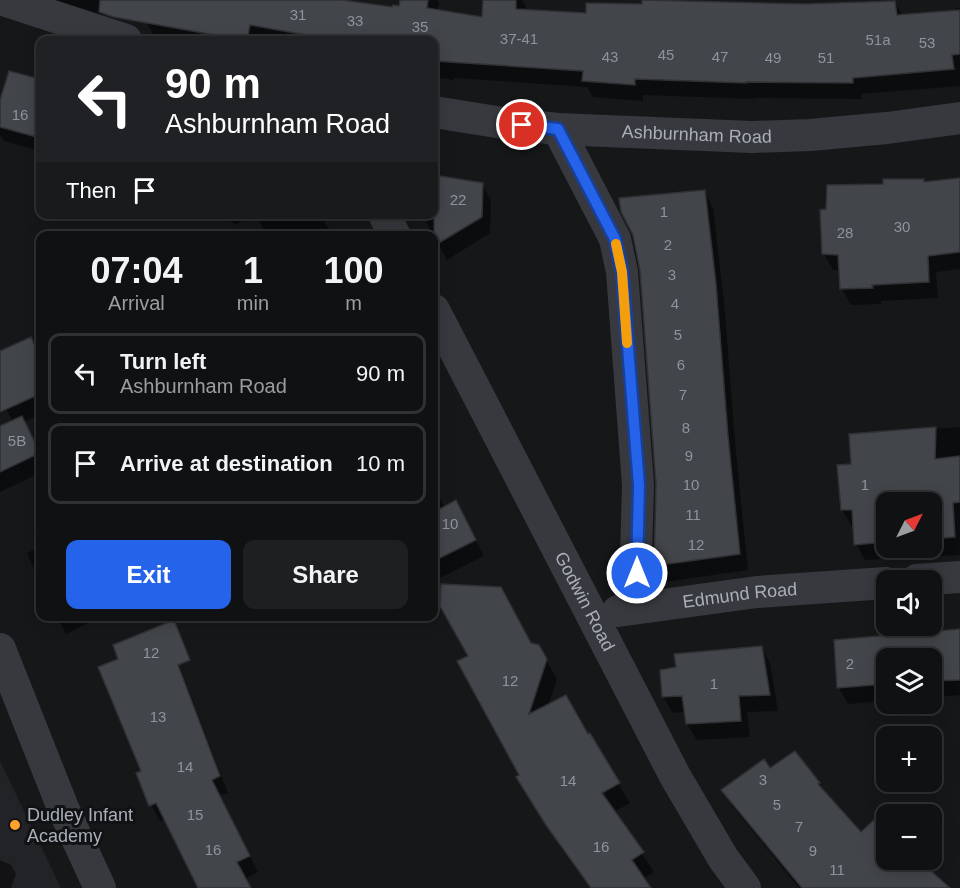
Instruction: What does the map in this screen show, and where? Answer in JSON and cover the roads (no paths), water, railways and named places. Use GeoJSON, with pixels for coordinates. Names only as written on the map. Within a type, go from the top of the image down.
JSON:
{"type":"FeatureCollection","features":[{"type":"Feature","properties":{"kind":"street"},"geometry":{"type":"LineString","coordinates":[[3,0],[114,36]]}},
{"type":"Feature","properties":{"kind":"street","name":"Ashburnham Road"},"geometry":{"type":"LineString","coordinates":[[438,113],[558,129],[752,137],[810,135],[887,128],[960,118]]}},
{"type":"Feature","properties":{"kind":"street"},"geometry":{"type":"LineString","coordinates":[[558,129],[615,239],[622,272],[639,485],[636,556],[638,607]]}},
{"type":"Feature","properties":{"kind":"street","name":"Godwin Road"},"geometry":{"type":"LineString","coordinates":[[438,318],[675,776],[723,858],[745,888]]}},
{"type":"Feature","properties":{"kind":"street"},"geometry":{"type":"LineString","coordinates":[[942,578],[960,577]]}},
{"type":"Feature","properties":{"kind":"street","name":"Edmund Road"},"geometry":{"type":"LineString","coordinates":[[593,616],[638,607],[757,591],[876,584]]}},
{"type":"Feature","properties":{"kind":"street"},"geometry":{"type":"LineString","coordinates":[[0,649],[63,808],[99,888]]}},
{"type":"Feature","properties":{"kind":"place","name":"Dudley Infant Academy"},"geometry":{"type":"Point","coordinates":[15,825]}}]}
